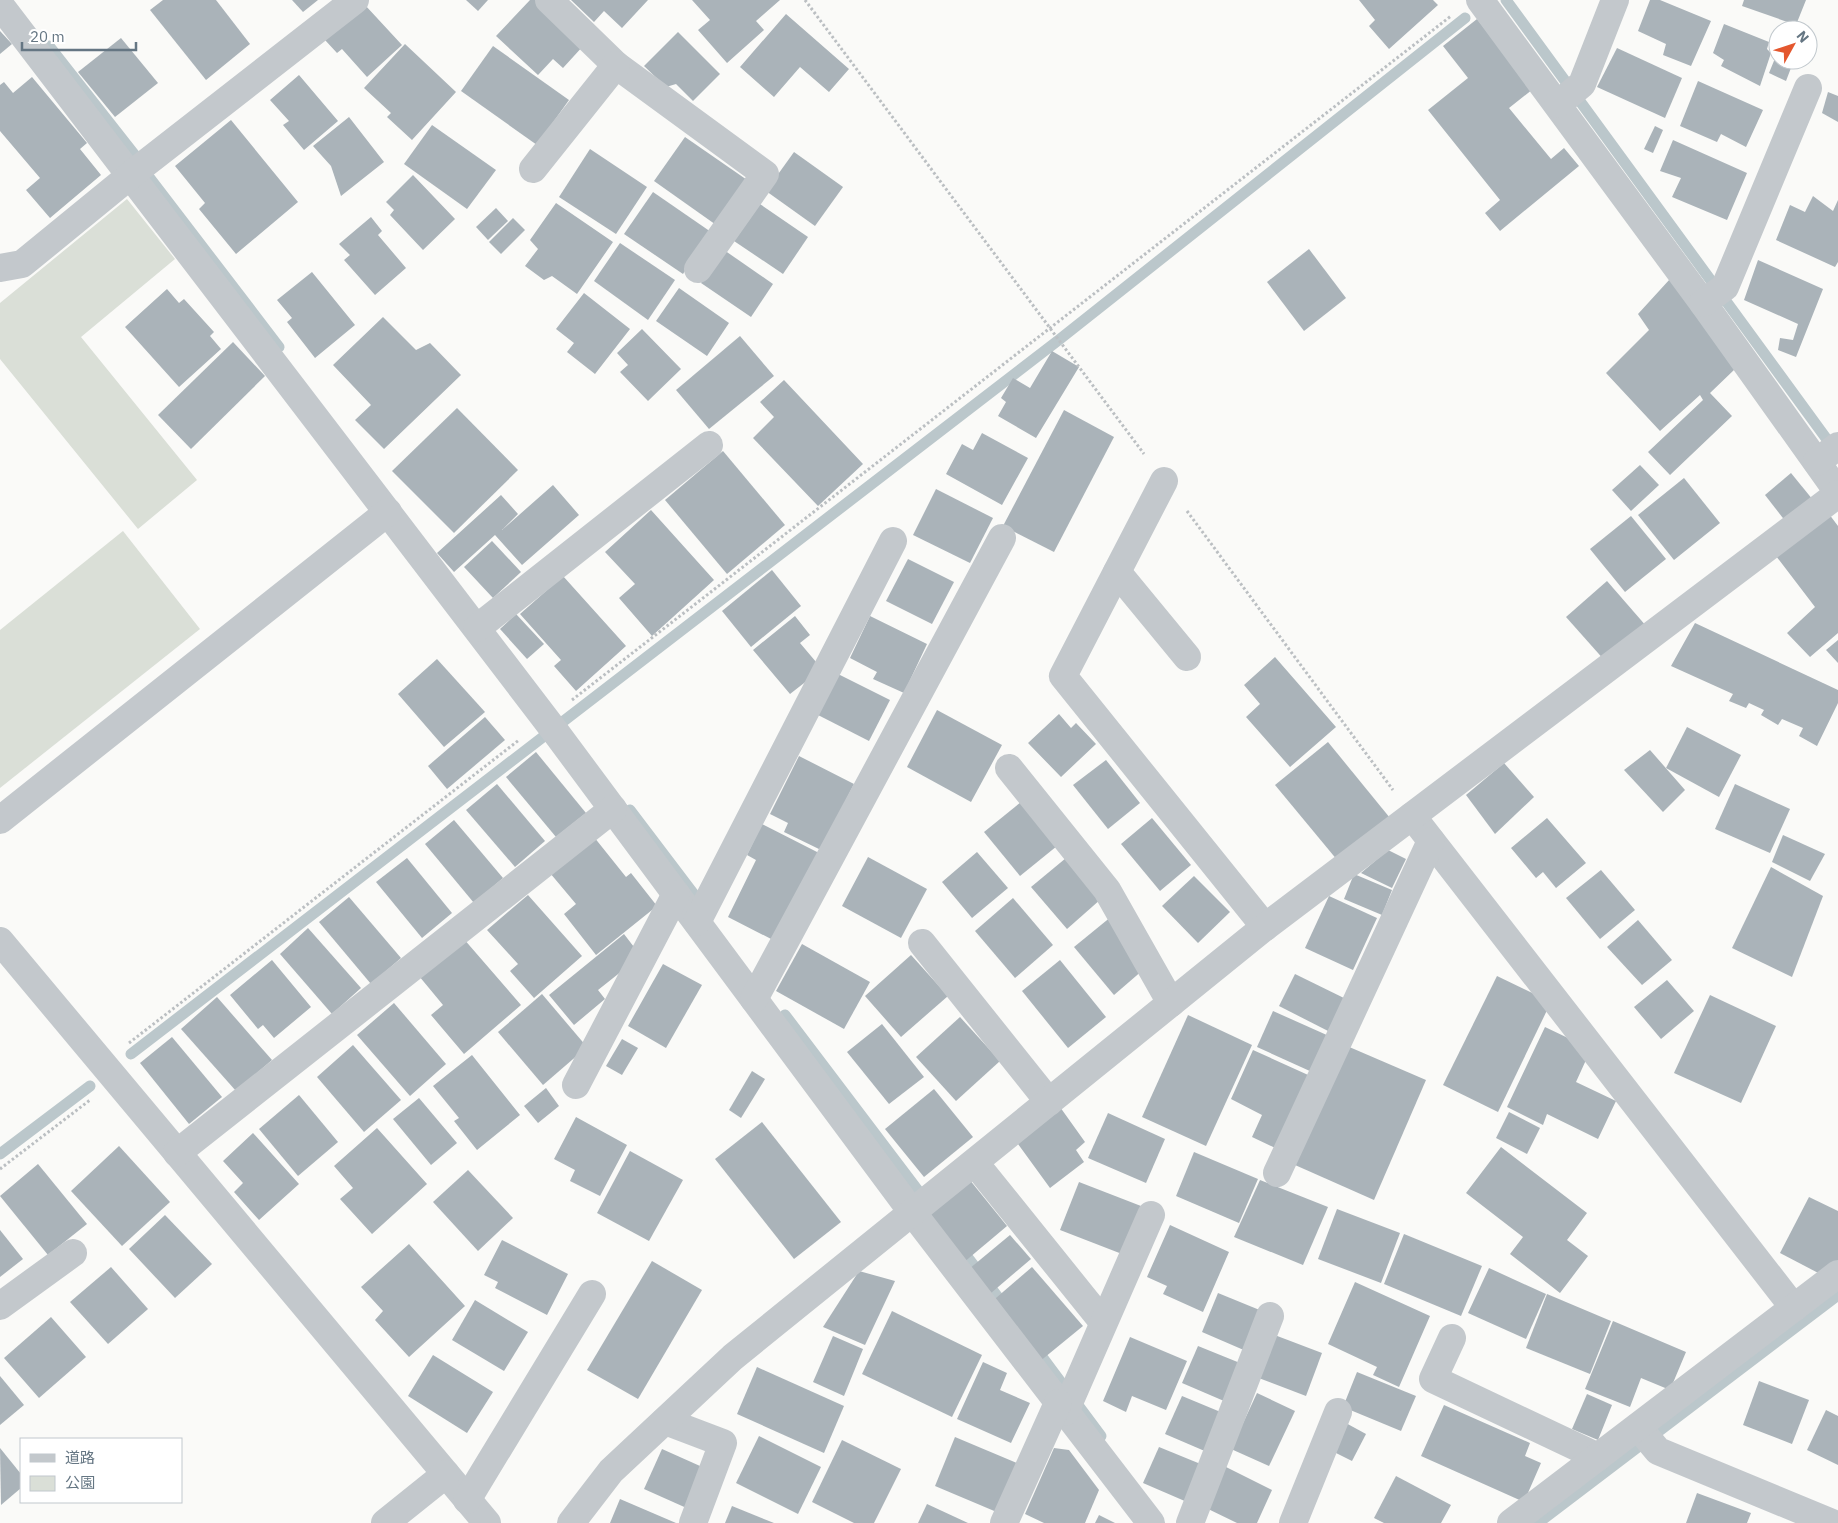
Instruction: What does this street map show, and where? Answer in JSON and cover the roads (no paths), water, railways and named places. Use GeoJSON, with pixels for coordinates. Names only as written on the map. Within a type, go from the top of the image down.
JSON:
{"type":"FeatureCollection","features":[{"type":"Feature","properties":{"kind":"street"},"geometry":{"type":"LineString","coordinates":[[0,268],[22,264],[137,170],[355,0]]}},
{"type":"Feature","properties":{"kind":"street"},"geometry":{"type":"LineString","coordinates":[[549,0],[616,65],[765,174],[698,269]]}},
{"type":"Feature","properties":{"kind":"street"},"geometry":{"type":"LineString","coordinates":[[571,1523],[611,1470],[733,1357],[1265,927],[1838,493],[1827,455],[1570,95],[1480,0]]}},
{"type":"Feature","properties":{"kind":"street"},"geometry":{"type":"LineString","coordinates":[[1570,95],[1615,0]]}},
{"type":"Feature","properties":{"kind":"street"},"geometry":{"type":"LineString","coordinates":[[0,5],[137,170],[388,512],[484,622],[551,726],[912,1212],[1151,1523]]}},
{"type":"Feature","properties":{"kind":"street"},"geometry":{"type":"LineString","coordinates":[[533,169],[616,65]]}},
{"type":"Feature","properties":{"kind":"street"},"geometry":{"type":"LineString","coordinates":[[1714,295],[1808,88]]}},
{"type":"Feature","properties":{"kind":"street"},"geometry":{"type":"LineString","coordinates":[[484,622],[709,445]]}},
{"type":"Feature","properties":{"kind":"street"},"geometry":{"type":"LineString","coordinates":[[1164,481],[1063,676],[1265,927]]}},
{"type":"Feature","properties":{"kind":"street"},"geometry":{"type":"LineString","coordinates":[[0,820],[388,512]]}},
{"type":"Feature","properties":{"kind":"street"},"geometry":{"type":"LineString","coordinates":[[754,999],[1002,538]]}},
{"type":"Feature","properties":{"kind":"street"},"geometry":{"type":"LineString","coordinates":[[697,922],[893,541]]}},
{"type":"Feature","properties":{"kind":"street"},"geometry":{"type":"LineString","coordinates":[[1117,572],[1187,657]]}},
{"type":"Feature","properties":{"kind":"street"},"geometry":{"type":"LineString","coordinates":[[1009,768],[1107,890],[1171,1003]]}},
{"type":"Feature","properties":{"kind":"street"},"geometry":{"type":"LineString","coordinates":[[177,1153],[613,809]]}},
{"type":"Feature","properties":{"kind":"street"},"geometry":{"type":"LineString","coordinates":[[1412,816],[1794,1308]]}},
{"type":"Feature","properties":{"kind":"street"},"geometry":{"type":"LineString","coordinates":[[1277,1173],[1431,841]]}},
{"type":"Feature","properties":{"kind":"street"},"geometry":{"type":"LineString","coordinates":[[576,1085],[676,894]]}},
{"type":"Feature","properties":{"kind":"street"},"geometry":{"type":"LineString","coordinates":[[0,941],[487,1523]]}},
{"type":"Feature","properties":{"kind":"street"},"geometry":{"type":"LineString","coordinates":[[922,943],[1049,1102]]}},
{"type":"Feature","properties":{"kind":"street"},"geometry":{"type":"LineString","coordinates":[[975,1162],[1103,1322]]}},
{"type":"Feature","properties":{"kind":"street"},"geometry":{"type":"LineString","coordinates":[[1004,1523],[1103,1322],[1151,1215]]}},
{"type":"Feature","properties":{"kind":"street"},"geometry":{"type":"LineString","coordinates":[[0,1306],[73,1253]]}},
{"type":"Feature","properties":{"kind":"street"},"geometry":{"type":"LineString","coordinates":[[1511,1523],[1598,1457],[1644,1434],[1794,1308],[1838,1274]]}},
{"type":"Feature","properties":{"kind":"street"},"geometry":{"type":"LineString","coordinates":[[467,1500],[592,1294]]}},
{"type":"Feature","properties":{"kind":"street"},"geometry":{"type":"LineString","coordinates":[[1190,1523],[1270,1316]]}},
{"type":"Feature","properties":{"kind":"street"},"geometry":{"type":"LineString","coordinates":[[1452,1338],[1433,1379],[1598,1457]]}},
{"type":"Feature","properties":{"kind":"street"},"geometry":{"type":"LineString","coordinates":[[1293,1523],[1338,1412]]}},
{"type":"Feature","properties":{"kind":"street"},"geometry":{"type":"LineString","coordinates":[[664,1421],[723,1443],[693,1523]]}},
{"type":"Feature","properties":{"kind":"street"},"geometry":{"type":"LineString","coordinates":[[1644,1434],[1658,1450],[1832,1523]]}},
{"type":"Feature","properties":{"kind":"street"},"geometry":{"type":"LineString","coordinates":[[385,1523],[446,1474]]}},
{"type":"Feature","properties":{"kind":"waterway"},"geometry":{"type":"LineString","coordinates":[[1506,0],[1834,449]]}},
{"type":"Feature","properties":{"kind":"waterway"},"geometry":{"type":"LineString","coordinates":[[131,1054],[1060,339],[1465,18]]}},
{"type":"Feature","properties":{"kind":"waterway"},"geometry":{"type":"LineString","coordinates":[[49,46],[137,158],[149,177],[279,347]]}},
{"type":"Feature","properties":{"kind":"waterway"},"geometry":{"type":"LineString","coordinates":[[630,810],[696,897]]}},
{"type":"Feature","properties":{"kind":"waterway"},"geometry":{"type":"LineString","coordinates":[[785,1015],[926,1201]]}},
{"type":"Feature","properties":{"kind":"waterway"},"geometry":{"type":"LineString","coordinates":[[0,1154],[90,1086]]}},
{"type":"Feature","properties":{"kind":"waterway"},"geometry":{"type":"LineString","coordinates":[[959,1246],[1007,1309]]}},
{"type":"Feature","properties":{"kind":"waterway"},"geometry":{"type":"LineString","coordinates":[[1538,1523],[1838,1295]]}},
{"type":"Feature","properties":{"kind":"waterway"},"geometry":{"type":"LineString","coordinates":[[1034,1346],[1101,1436]]}}]}
